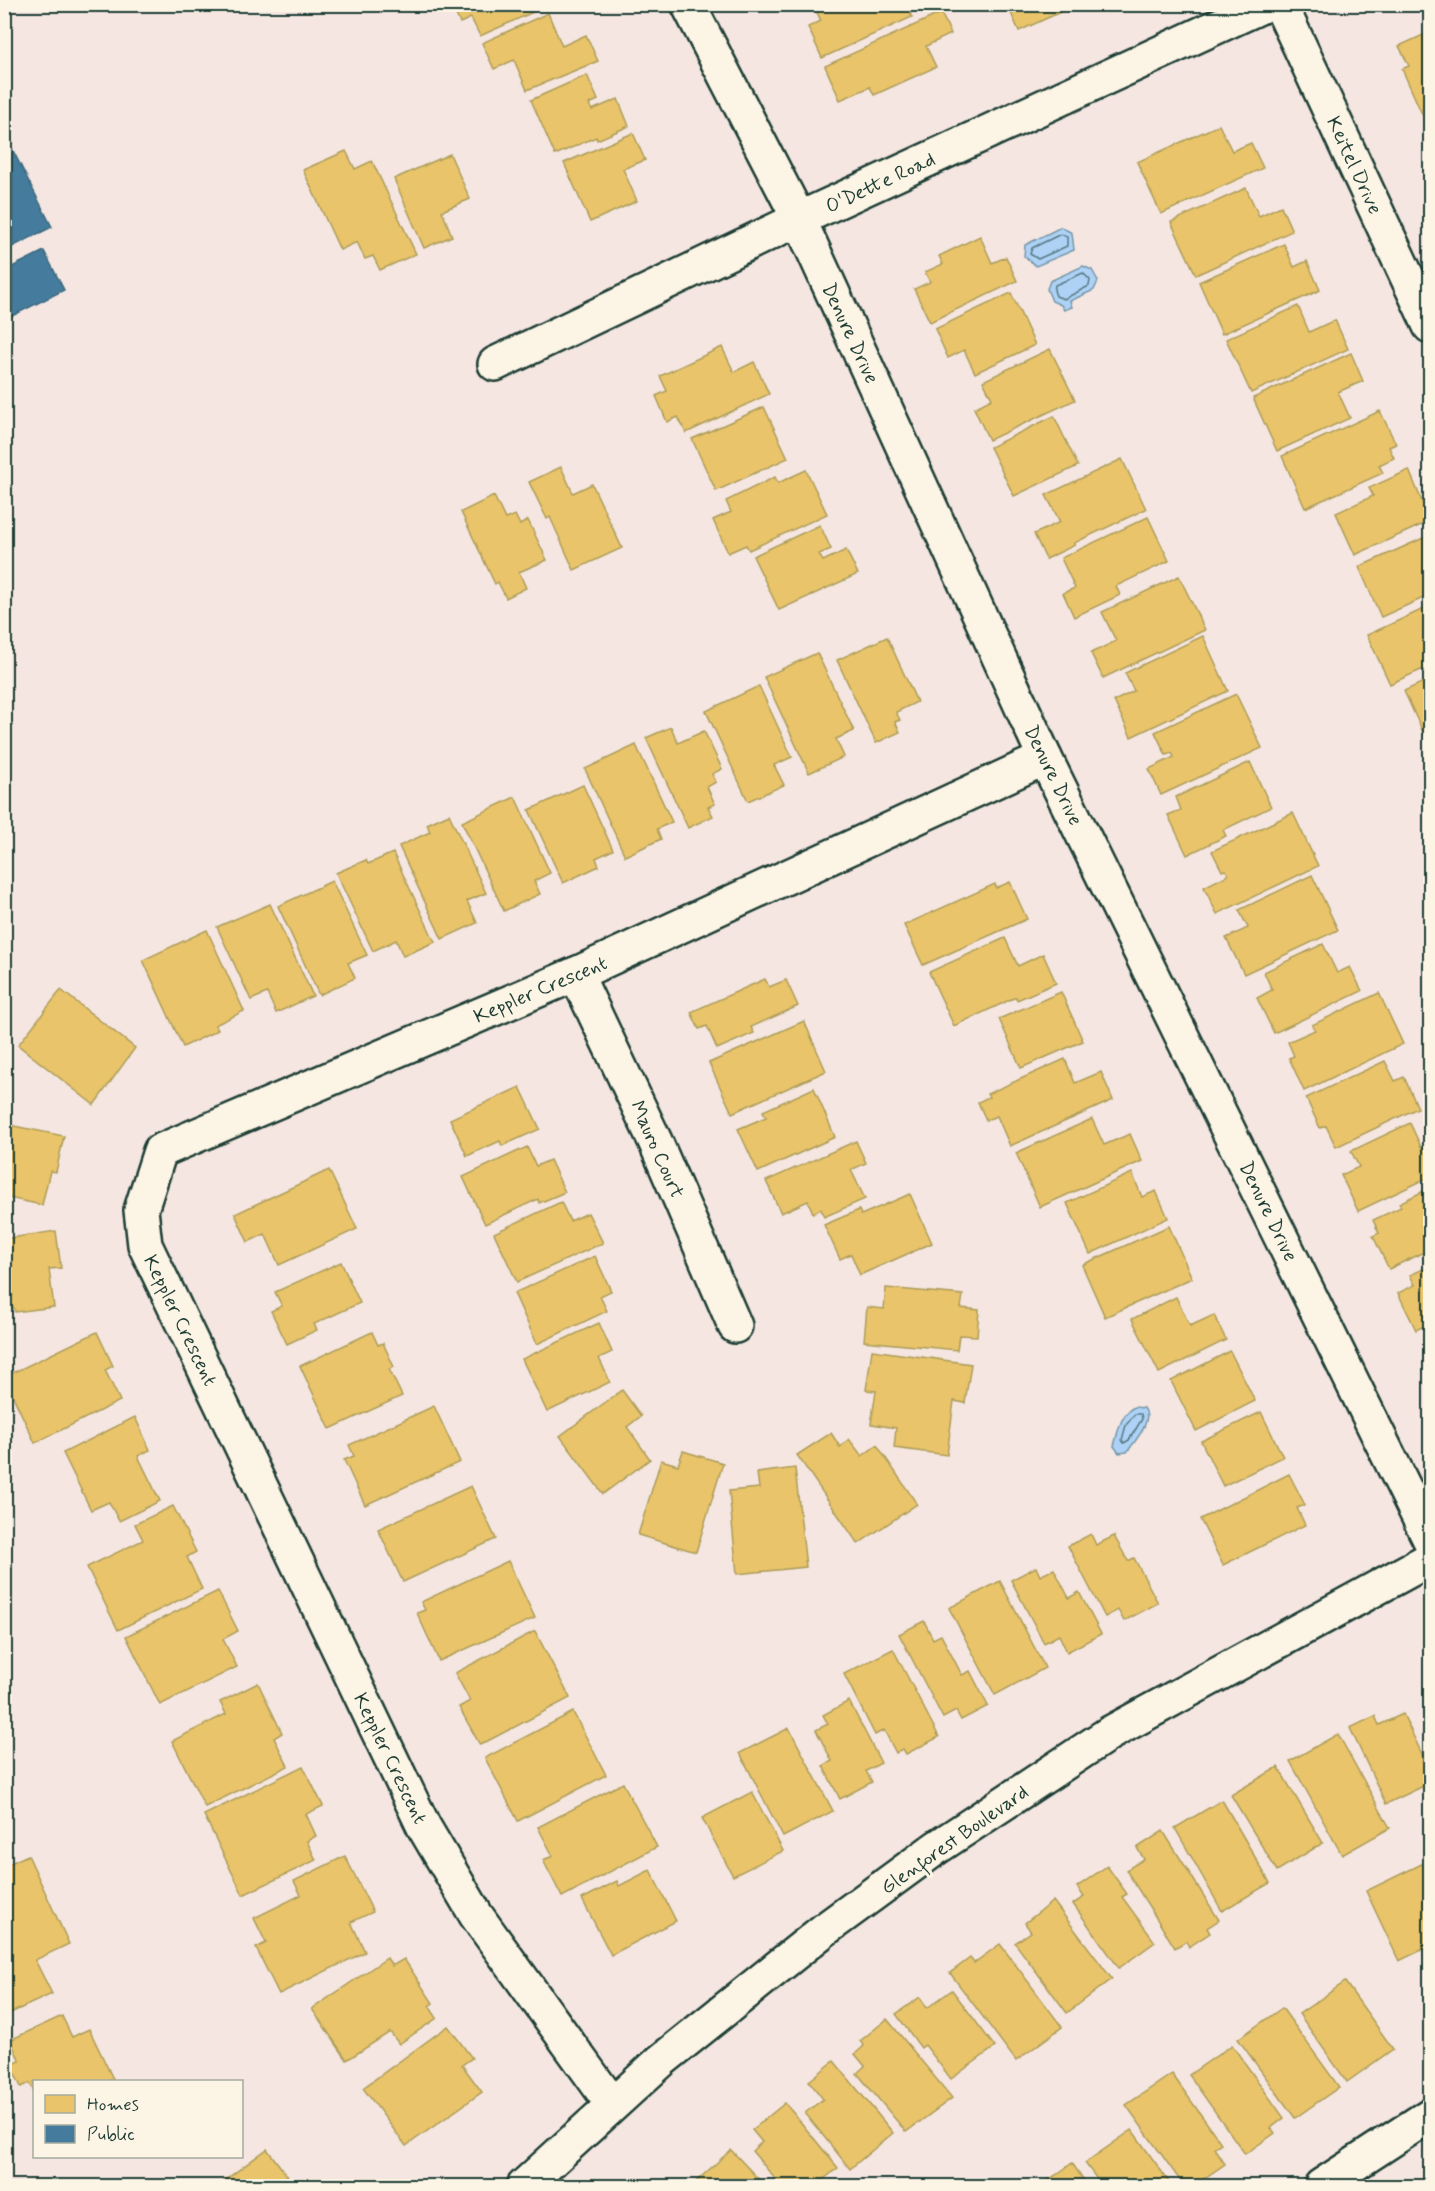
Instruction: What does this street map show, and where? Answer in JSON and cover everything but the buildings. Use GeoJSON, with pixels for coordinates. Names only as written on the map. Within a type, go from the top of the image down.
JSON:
{"type":"FeatureCollection","features":[{"type":"Feature","properties":{"kind":"street","name":"Denure Drive"},"geometry":{"type":"LineString","coordinates":[[688,4],[799,219],[1045,758],[1431,1540]]}},
{"type":"Feature","properties":{"kind":"street","name":"O'Dette Road"},"geometry":{"type":"LineString","coordinates":[[495,364],[799,219],[1266,4]]}},
{"type":"Feature","properties":{"kind":"street","name":"Keitel Drive"},"geometry":{"type":"LineString","coordinates":[[1280,4],[1431,326]]}},
{"type":"Feature","properties":{"kind":"street","name":"Keppler Crescent"},"geometry":{"type":"LineString","coordinates":[[612,2104],[476,1915],[424,1827],[145,1245],[141,1210],[160,1151],[576,974],[1045,758]]}},
{"type":"Feature","properties":{"kind":"street","name":"Mauro Court"},"geometry":{"type":"LineString","coordinates":[[576,974],[655,1141],[735,1326]]}},
{"type":"Feature","properties":{"kind":"street","name":"Glenforest Boulevard"},"geometry":{"type":"LineString","coordinates":[[524,2187],[612,2104],[824,1930],[936,1848],[1110,1733],[1431,1559]]}},
{"type":"Feature","properties":{"kind":"street"},"geometry":{"type":"LineString","coordinates":[[1321,2187],[1431,2115]]}},
{"type":"Feature","properties":{"kind":"water"},"geometry":{"type":"Polygon","coordinates":[[[1061,227],[1072,233],[1074,250],[1036,266],[1024,256],[1025,245],[1061,227]]]}},
{"type":"Feature","properties":{"kind":"water"},"geometry":{"type":"Polygon","coordinates":[[[1083,266],[1092,270],[1098,281],[1094,290],[1070,301],[1072,307],[1064,310],[1061,305],[1052,301],[1047,289],[1050,281],[1083,266]]]}},
{"type":"Feature","properties":{"kind":"water"},"geometry":{"type":"Polygon","coordinates":[[[1134,1407],[1144,1408],[1147,1418],[1139,1436],[1127,1452],[1119,1453],[1114,1446],[1118,1430],[1126,1414],[1134,1407]]]}}]}
